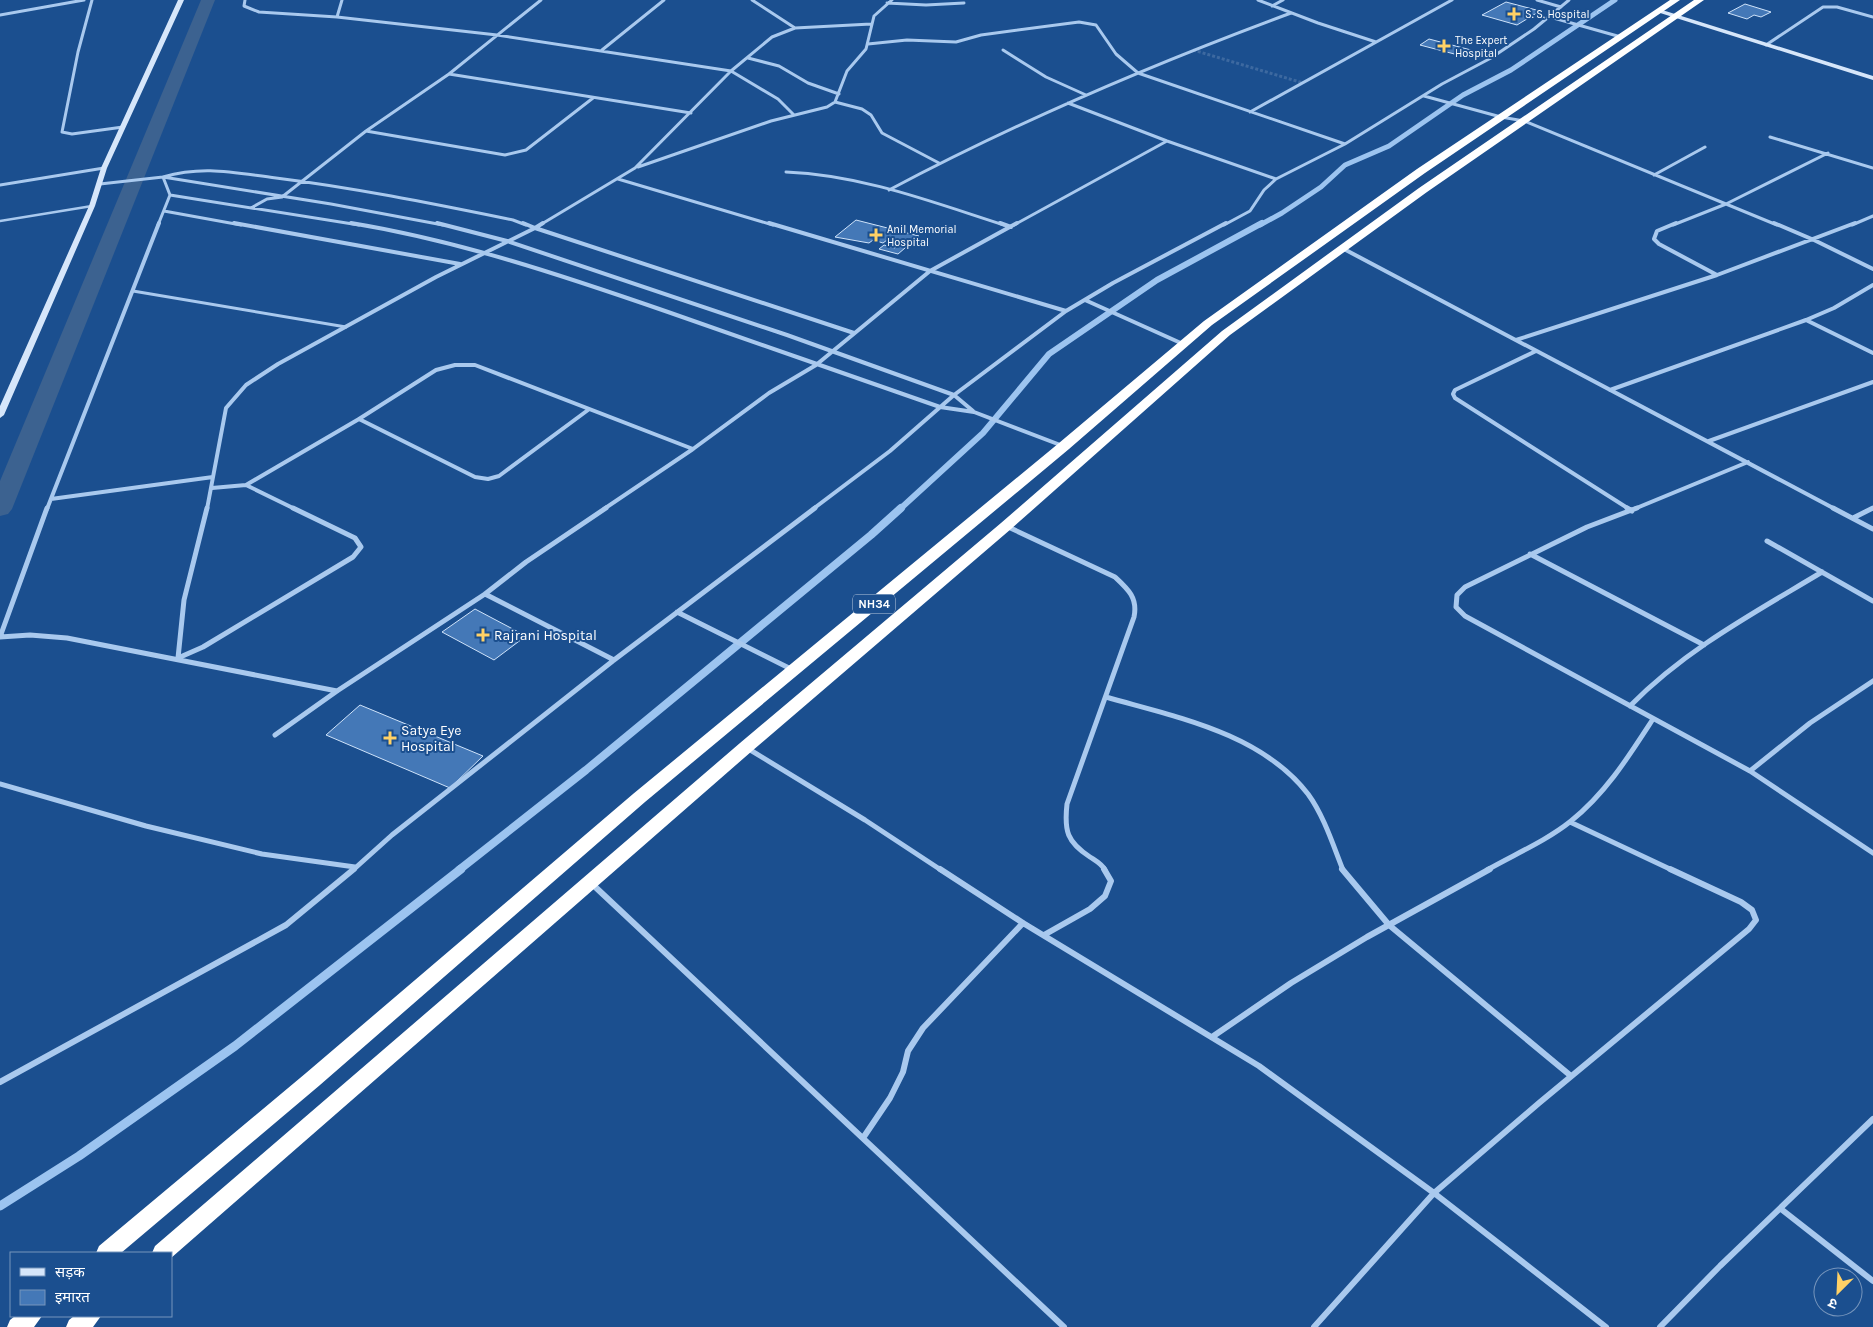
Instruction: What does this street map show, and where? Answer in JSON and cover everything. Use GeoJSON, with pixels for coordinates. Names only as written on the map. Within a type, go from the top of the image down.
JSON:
{"type":"FeatureCollection","features":[{"type":"Feature","properties":{"kind":"highway","name":"NH34"},"geometry":{"type":"LineString","coordinates":[[107,1252],[313,1079],[639,798],[1183,345],[1251,291],[1501,118],[1676,0]]}},
{"type":"Feature","properties":{"kind":"highway","name":"NH34"},"geometry":{"type":"LineString","coordinates":[[163,1252],[746,747],[1006,526],[1226,333],[1342,248],[1700,0]]}},
{"type":"Feature","properties":{"kind":"highway"},"geometry":{"type":"LineString","coordinates":[[18,1327],[31,1317]]}},
{"type":"Feature","properties":{"kind":"highway"},"geometry":{"type":"LineString","coordinates":[[76,1327],[89,1317]]}},
{"type":"Feature","properties":{"kind":"street"},"geometry":{"type":"LineString","coordinates":[[0,15],[84,0]]}},
{"type":"Feature","properties":{"kind":"street"},"geometry":{"type":"LineString","coordinates":[[92,0],[78,52],[62,132],[72,134],[123,126]]}},
{"type":"Feature","properties":{"kind":"street"},"geometry":{"type":"LineString","coordinates":[[0,416],[92,206],[104,168],[181,0]]}},
{"type":"Feature","properties":{"kind":"street"},"geometry":{"type":"LineString","coordinates":[[245,0],[244,6],[259,12],[337,17],[497,35],[731,71],[778,99],[793,114]]}},
{"type":"Feature","properties":{"kind":"street"},"geometry":{"type":"LineString","coordinates":[[337,17],[342,0]]}},
{"type":"Feature","properties":{"kind":"street"},"geometry":{"type":"LineString","coordinates":[[251,208],[267,199],[282,196],[366,131],[449,74],[541,0]]}},
{"type":"Feature","properties":{"kind":"street"},"geometry":{"type":"LineString","coordinates":[[602,50],[664,0]]}},
{"type":"Feature","properties":{"kind":"street"},"geometry":{"type":"LineString","coordinates":[[752,0],[795,28]]}},
{"type":"Feature","properties":{"kind":"street"},"geometry":{"type":"LineString","coordinates":[[635,168],[793,114],[827,107],[835,102],[848,72],[866,49],[874,16],[892,0]]}},
{"type":"Feature","properties":{"kind":"street"},"geometry":{"type":"LineString","coordinates":[[1258,0],[1376,42]]}},
{"type":"Feature","properties":{"kind":"street"},"geometry":{"type":"LineString","coordinates":[[1272,6],[1283,0]]}},
{"type":"Feature","properties":{"kind":"street"},"geometry":{"type":"LineString","coordinates":[[1250,112],[1452,0]]}},
{"type":"Feature","properties":{"kind":"street"},"geometry":{"type":"LineString","coordinates":[[1537,0],[1561,7]]}},
{"type":"Feature","properties":{"kind":"street"},"geometry":{"type":"LineString","coordinates":[[0,1082],[286,925],[322,897],[392,835],[614,660],[890,451],[954,395],[1066,311],[1184,244],[1250,211],[1264,190],[1276,179],[1345,144],[1491,58],[1550,17],[1569,0]]}},
{"type":"Feature","properties":{"kind":"street"},"geometry":{"type":"LineString","coordinates":[[887,3],[926,6],[964,3]]}},
{"type":"Feature","properties":{"kind":"street"},"geometry":{"type":"LineString","coordinates":[[1766,45],[1823,7],[1837,7],[1873,17]]}},
{"type":"Feature","properties":{"kind":"street"},"geometry":{"type":"LineString","coordinates":[[1659,11],[1873,78]]}},
{"type":"Feature","properties":{"kind":"street"},"geometry":{"type":"LineString","coordinates":[[889,190],[939,163],[1086,95],[1193,50],[1291,13]]}},
{"type":"Feature","properties":{"kind":"street"},"geometry":{"type":"LineString","coordinates":[[1550,17],[1621,37]]}},
{"type":"Feature","properties":{"kind":"street"},"geometry":{"type":"LineString","coordinates":[[868,44],[907,40],[956,42],[995,33],[1085,22],[1096,25],[1116,54],[1138,73],[1345,144]]}},
{"type":"Feature","properties":{"kind":"street"},"geometry":{"type":"LineString","coordinates":[[178,658],[184,600],[212,488],[226,408],[246,385],[461,264],[535,228],[635,168],[692,114],[731,71],[772,37],[795,28],[871,24]]}},
{"type":"Feature","properties":{"kind":"street"},"geometry":{"type":"LineString","coordinates":[[1003,50],[1046,78],[1086,95]]}},
{"type":"Feature","properties":{"kind":"street"},"geometry":{"type":"LineString","coordinates":[[748,58],[779,66],[794,76],[839,94]]}},
{"type":"Feature","properties":{"kind":"street"},"geometry":{"type":"LineString","coordinates":[[449,74],[692,114]]}},
{"type":"Feature","properties":{"kind":"street"},"geometry":{"type":"LineString","coordinates":[[1424,96],[1501,118],[1524,121],[1814,240],[1873,269]]}},
{"type":"Feature","properties":{"kind":"street"},"geometry":{"type":"LineString","coordinates":[[366,131],[505,154],[519,154],[593,98]]}},
{"type":"Feature","properties":{"kind":"street"},"geometry":{"type":"LineString","coordinates":[[835,102],[862,109],[871,115],[882,132],[939,163]]}},
{"type":"Feature","properties":{"kind":"street"},"geometry":{"type":"LineString","coordinates":[[1068,103],[1167,141],[1276,179]]}},
{"type":"Feature","properties":{"kind":"street"},"geometry":{"type":"LineString","coordinates":[[1770,137],[1873,168]]}},
{"type":"Feature","properties":{"kind":"street"},"geometry":{"type":"LineString","coordinates":[[275,735],[337,690],[485,594],[526,562],[693,449],[769,393],[816,365],[930,271],[1167,141]]}},
{"type":"Feature","properties":{"kind":"street"},"geometry":{"type":"LineString","coordinates":[[1654,175],[1705,147]]}},
{"type":"Feature","properties":{"kind":"street"},"geometry":{"type":"LineString","coordinates":[[1717,275],[1659,244],[1654,239],[1654,235],[1657,231],[1726,204],[1828,153]]}},
{"type":"Feature","properties":{"kind":"street"},"geometry":{"type":"LineString","coordinates":[[0,185],[104,168]]}},
{"type":"Feature","properties":{"kind":"street"},"geometry":{"type":"LineString","coordinates":[[100,184],[151,179],[183,171],[203,169],[302,181],[469,211],[513,220],[854,333]]}},
{"type":"Feature","properties":{"kind":"street"},"geometry":{"type":"LineString","coordinates":[[786,172],[821,173],[889,190],[1011,227]]}},
{"type":"Feature","properties":{"kind":"street"},"geometry":{"type":"LineString","coordinates":[[163,177],[170,196],[51,499],[0,637],[30,635],[67,638],[337,690]]}},
{"type":"Feature","properties":{"kind":"street"},"geometry":{"type":"LineString","coordinates":[[163,177],[440,224],[507,241],[833,351],[954,395],[974,412]]}},
{"type":"Feature","properties":{"kind":"street"},"geometry":{"type":"LineString","coordinates":[[618,179],[1066,311]]}},
{"type":"Feature","properties":{"kind":"street"},"geometry":{"type":"LineString","coordinates":[[170,196],[386,230],[484,252],[609,292],[940,407],[974,412],[1064,446]]}},
{"type":"Feature","properties":{"kind":"street"},"geometry":{"type":"LineString","coordinates":[[164,211],[461,264]]}},
{"type":"Feature","properties":{"kind":"street"},"geometry":{"type":"LineString","coordinates":[[1516,340],[1717,275],[1814,240],[1873,216]]}},
{"type":"Feature","properties":{"kind":"street"},"geometry":{"type":"LineString","coordinates":[[1342,248],[1873,529]]}},
{"type":"Feature","properties":{"kind":"street"},"geometry":{"type":"LineString","coordinates":[[1610,390],[1806,320],[1834,308],[1873,285]]}},
{"type":"Feature","properties":{"kind":"street"},"geometry":{"type":"LineString","coordinates":[[1085,300],[1183,345]]}},
{"type":"Feature","properties":{"kind":"street"},"geometry":{"type":"LineString","coordinates":[[1806,320],[1873,353]]}},
{"type":"Feature","properties":{"kind":"street"},"geometry":{"type":"LineString","coordinates":[[1536,351],[1456,390],[1453,394],[1455,398],[1632,511]]}},
{"type":"Feature","properties":{"kind":"street"},"geometry":{"type":"LineString","coordinates":[[212,488],[246,485],[359,419],[436,370],[455,364],[475,365],[693,449]]}},
{"type":"Feature","properties":{"kind":"street"},"geometry":{"type":"LineString","coordinates":[[1709,441],[1873,382]]}},
{"type":"Feature","properties":{"kind":"street"},"geometry":{"type":"LineString","coordinates":[[359,419],[475,477],[488,479],[505,472],[588,410]]}},
{"type":"Feature","properties":{"kind":"street"},"geometry":{"type":"LineString","coordinates":[[1748,462],[1632,511],[1587,527],[1530,554],[1465,587],[1457,595],[1456,606],[1465,616],[1750,771],[1873,852]]}},
{"type":"Feature","properties":{"kind":"street"},"geometry":{"type":"LineString","coordinates":[[51,499],[213,477]]}},
{"type":"Feature","properties":{"kind":"street"},"geometry":{"type":"LineString","coordinates":[[178,658],[202,647],[353,557],[361,547],[355,538],[246,485]]}},
{"type":"Feature","properties":{"kind":"street"},"geometry":{"type":"LineString","coordinates":[[1853,518],[1873,508]]}},
{"type":"Feature","properties":{"kind":"street"},"geometry":{"type":"LineString","coordinates":[[1006,526],[1115,577],[1129,588],[1137,602],[1137,615],[1067,804],[1065,821],[1068,838],[1082,852],[1103,866],[1111,881],[1105,896],[1090,909],[1044,936]]}},
{"type":"Feature","properties":{"kind":"street"},"geometry":{"type":"LineString","coordinates":[[1767,542],[1873,601]]}},
{"type":"Feature","properties":{"kind":"street"},"geometry":{"type":"LineString","coordinates":[[1530,554],[1704,644]]}},
{"type":"Feature","properties":{"kind":"street"},"geometry":{"type":"LineString","coordinates":[[1630,706],[1645,688],[1704,644],[1822,572]]}},
{"type":"Feature","properties":{"kind":"street"},"geometry":{"type":"LineString","coordinates":[[485,594],[614,660]]}},
{"type":"Feature","properties":{"kind":"street"},"geometry":{"type":"LineString","coordinates":[[677,612],[794,670]]}},
{"type":"Feature","properties":{"kind":"street"},"geometry":{"type":"LineString","coordinates":[[1750,771],[1810,723],[1873,681]]}},
{"type":"Feature","properties":{"kind":"street"},"geometry":{"type":"LineString","coordinates":[[1106,697],[1196,723],[1249,746],[1289,772],[1309,796],[1325,827],[1343,870],[1388,925],[1571,1076]]}},
{"type":"Feature","properties":{"kind":"street"},"geometry":{"type":"LineString","coordinates":[[1212,1037],[1291,983],[1388,925],[1531,846],[1570,822],[1590,804],[1619,771],[1653,719]]}},
{"type":"Feature","properties":{"kind":"street"},"geometry":{"type":"LineString","coordinates":[[746,747],[865,820],[1023,924],[1259,1066],[1434,1193],[1606,1327]]}},
{"type":"Feature","properties":{"kind":"street"},"geometry":{"type":"LineString","coordinates":[[0,784],[146,826],[262,854],[355,868]]}},
{"type":"Feature","properties":{"kind":"street"},"geometry":{"type":"LineString","coordinates":[[1314,1327],[1434,1193],[1571,1076],[1750,929],[1756,920],[1752,910],[1741,902],[1570,822]]}},
{"type":"Feature","properties":{"kind":"street"},"geometry":{"type":"LineString","coordinates":[[591,883],[1064,1327]]}},
{"type":"Feature","properties":{"kind":"street"},"geometry":{"type":"LineString","coordinates":[[863,1138],[890,1098],[903,1072],[908,1051],[923,1028],[1023,924]]}},
{"type":"Feature","properties":{"kind":"street"},"geometry":{"type":"LineString","coordinates":[[1660,1327],[1720,1266],[1782,1209],[1873,1119]]}},
{"type":"Feature","properties":{"kind":"street"},"geometry":{"type":"LineString","coordinates":[[1782,1209],[1873,1281]]}},
{"type":"Feature","properties":{"kind":"lane"},"geometry":{"type":"LineString","coordinates":[[0,221],[92,206]]}},
{"type":"Feature","properties":{"kind":"lane"},"geometry":{"type":"LineString","coordinates":[[133,291],[346,327]]}},
{"type":"Feature","properties":{"kind":"building"},"geometry":{"type":"Polygon","coordinates":[[[1506,2],[1540,11],[1517,25],[1482,15],[1506,2]]]}},
{"type":"Feature","properties":{"kind":"building"},"geometry":{"type":"Polygon","coordinates":[[[1745,4],[1771,12],[1761,17],[1754,15],[1747,19],[1728,13],[1745,4]]]}},
{"type":"Feature","properties":{"kind":"building"},"geometry":{"type":"Polygon","coordinates":[[[1429,39],[1471,50],[1462,56],[1420,45],[1429,39]]]}},
{"type":"Feature","properties":{"kind":"building"},"geometry":{"type":"Polygon","coordinates":[[[856,220],[919,236],[898,254],[879,249],[884,245],[895,248],[900,243],[887,240],[883,243],[873,240],[869,243],[835,237],[856,220]]]}},
{"type":"Feature","properties":{"kind":"building"},"geometry":{"type":"Polygon","coordinates":[[[475,609],[526,636],[494,660],[442,632],[475,609]]]}},
{"type":"Feature","properties":{"kind":"building"},"geometry":{"type":"Polygon","coordinates":[[[360,705],[483,756],[450,788],[326,735],[360,705]]]}},
{"type":"Feature","properties":{"kind":"waterway"},"geometry":{"type":"LineString","coordinates":[[0,509],[208,0]]}},
{"type":"Feature","properties":{"kind":"waterway"},"geometry":{"type":"LineString","coordinates":[[1260,225],[1321,187],[1345,165],[1389,146],[1463,95],[1511,70],[1615,0]]}},
{"type":"Feature","properties":{"kind":"waterway"},"geometry":{"type":"LineString","coordinates":[[900,509],[983,433],[1049,354],[1157,280],[1262,223]]}},
{"type":"Feature","properties":{"kind":"waterway"},"geometry":{"type":"LineString","coordinates":[[459,870],[586,770],[871,535],[901,508]]}},
{"type":"Feature","properties":{"kind":"waterway"},"geometry":{"type":"LineString","coordinates":[[0,1206],[79,1156],[235,1046],[461,869]]}},
{"type":"Feature","properties":{"kind":"tunnel"},"geometry":{"type":"LineString","coordinates":[[1193,50],[1303,83]]}},
{"type":"Feature","properties":{"kind":"place","name":"S. S. Hospital"},"geometry":{"type":"Point","coordinates":[1514,14]}},
{"type":"Feature","properties":{"kind":"place","name":"The Expert Hospital"},"geometry":{"type":"Point","coordinates":[1444,46]}},
{"type":"Feature","properties":{"kind":"place","name":"Anil Memorial Hospital"},"geometry":{"type":"Point","coordinates":[876,235]}},
{"type":"Feature","properties":{"kind":"place","name":"Rajrani Hospital"},"geometry":{"type":"Point","coordinates":[483,635]}},
{"type":"Feature","properties":{"kind":"place","name":"Satya Eye Hospital"},"geometry":{"type":"Point","coordinates":[390,738]}}]}
